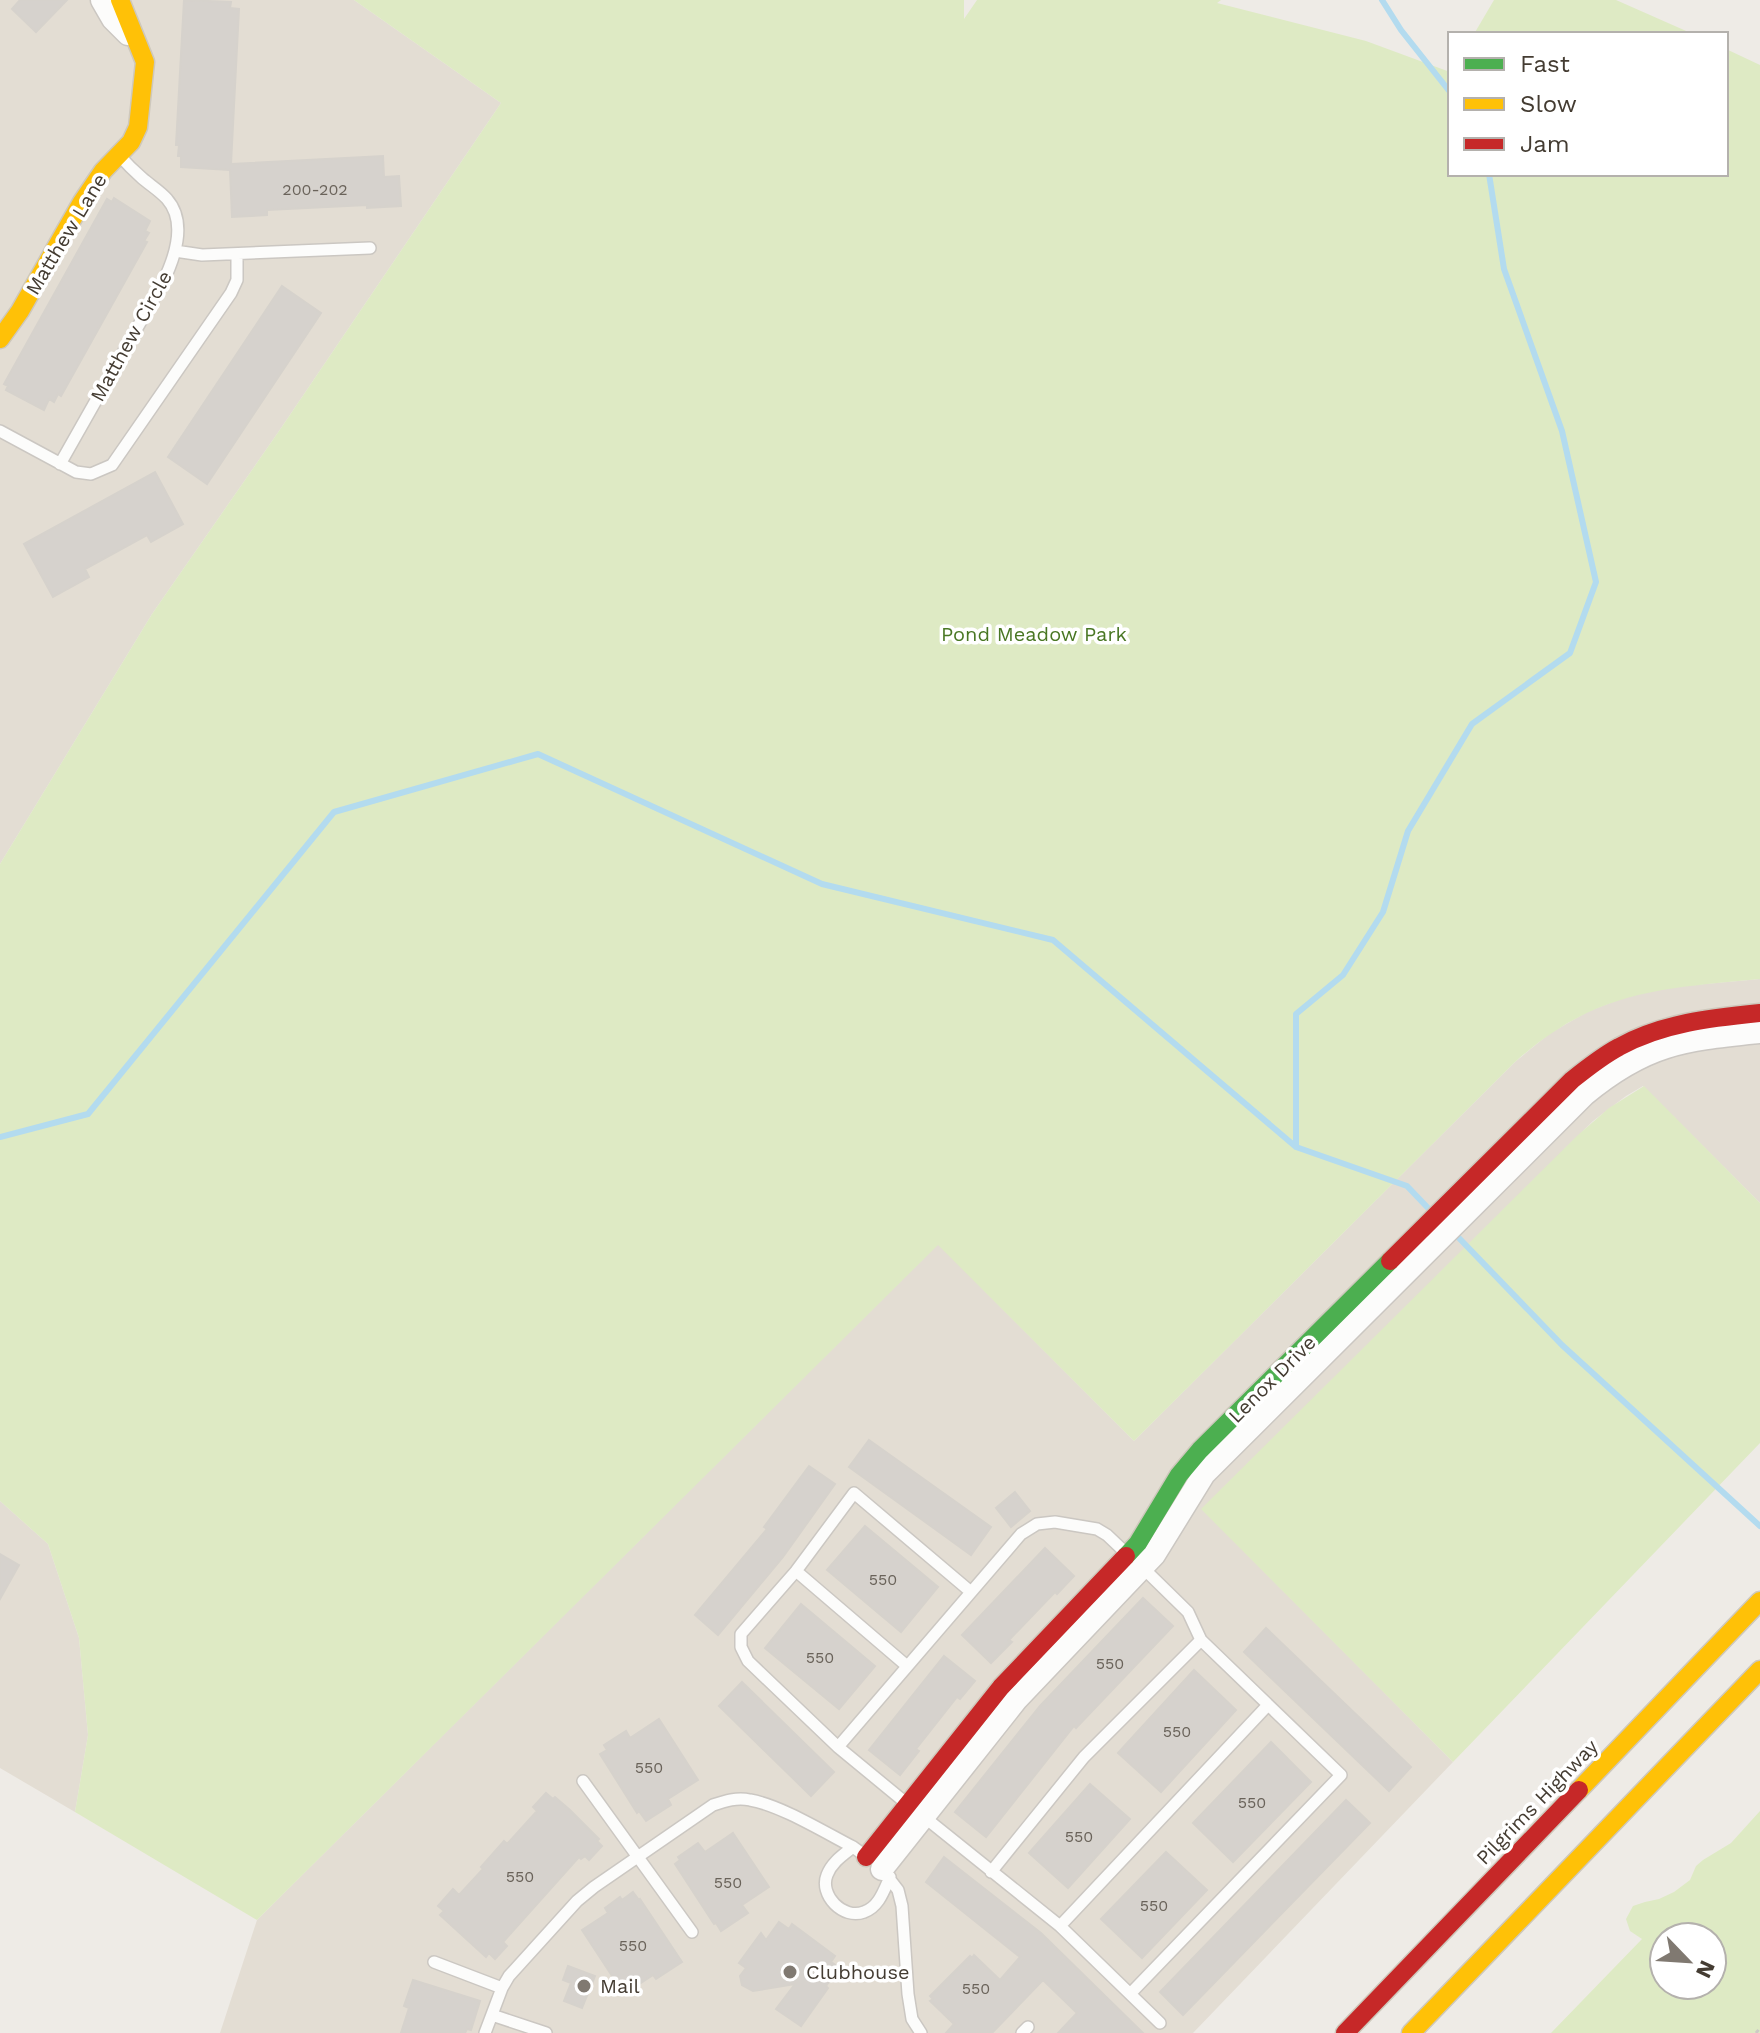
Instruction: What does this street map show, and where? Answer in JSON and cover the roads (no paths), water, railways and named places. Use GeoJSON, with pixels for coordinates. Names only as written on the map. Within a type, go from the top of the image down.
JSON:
{"type":"FeatureCollection","features":[{"type":"Feature","properties":{"kind":"main road","name":"Matthew Lane"},"geometry":{"type":"LineString","coordinates":[[0,339],[20,311],[82,202],[103,171],[131,142],[139,121],[145,62],[120,0]]}},
{"type":"Feature","properties":{"kind":"main road","name":"Lenox Drive"},"geometry":{"type":"LineString","coordinates":[[1735,1025],[1760,1013]]}},
{"type":"Feature","properties":{"kind":"main road","name":"Pilgrims Highway"},"geometry":{"type":"LineString","coordinates":[[1345,2033],[1760,1601]]}},
{"type":"Feature","properties":{"kind":"main road"},"geometry":{"type":"LineString","coordinates":[[1411,2033],[1760,1670]]}},
{"type":"Feature","properties":{"kind":"street"},"geometry":{"type":"LineString","coordinates":[[102,0],[118,26],[135,39]]}},
{"type":"Feature","properties":{"kind":"street","name":"Lenox Drive"},"geometry":{"type":"LineString","coordinates":[[873,1862],[915,1810],[1016,1700],[1136,1561],[1162,1543],[1195,1486],[1282,1382],[1563,1102],[1648,1053],[1735,1025],[1760,1032]]}},
{"type":"Feature","properties":{"kind":"lane","name":"Matthew Circle"},"geometry":{"type":"LineString","coordinates":[[60,464],[162,284],[175,251],[177,227],[172,205],[118,155]]}},
{"type":"Feature","properties":{"kind":"lane"},"geometry":{"type":"LineString","coordinates":[[175,251],[194,255],[370,248]]}},
{"type":"Feature","properties":{"kind":"lane"},"geometry":{"type":"LineString","coordinates":[[0,431],[76,472],[91,474],[105,469],[117,459],[231,293],[238,274],[237,254]]}},
{"type":"Feature","properties":{"kind":"lane"},"geometry":{"type":"LineString","coordinates":[[971,1592],[854,1493],[796,1571],[741,1634],[741,1647],[748,1661],[838,1747],[1060,1926],[1160,2023]]}},
{"type":"Feature","properties":{"kind":"lane"},"geometry":{"type":"LineString","coordinates":[[838,1747],[1021,1534],[1037,1524],[1055,1522],[1097,1529],[1107,1535],[1188,1612],[1201,1640],[1341,1775],[1130,1994]]}},
{"type":"Feature","properties":{"kind":"lane"},"geometry":{"type":"LineString","coordinates":[[796,1571],[907,1666]]}},
{"type":"Feature","properties":{"kind":"lane"},"geometry":{"type":"LineString","coordinates":[[991,1872],[1084,1757],[1201,1640]]}},
{"type":"Feature","properties":{"kind":"lane"},"geometry":{"type":"LineString","coordinates":[[1060,1926],[1268,1705]]}},
{"type":"Feature","properties":{"kind":"lane"},"geometry":{"type":"LineString","coordinates":[[583,1781],[692,1932]]}},
{"type":"Feature","properties":{"kind":"lane"},"geometry":{"type":"LineString","coordinates":[[485,2033],[509,1976],[577,1901],[713,1805],[747,1799],[769,1805],[873,1862],[898,1890],[912,2019],[921,2033]]}},
{"type":"Feature","properties":{"kind":"lane"},"geometry":{"type":"LineString","coordinates":[[835,1862],[873,1862],[882,1897],[866,1912],[856,1914],[835,1904],[827,1895],[824,1884],[835,1862]]}},
{"type":"Feature","properties":{"kind":"lane"},"geometry":{"type":"LineString","coordinates":[[434,1962],[502,1988]]}},
{"type":"Feature","properties":{"kind":"lane"},"geometry":{"type":"LineString","coordinates":[[492,2015],[546,2033]]}},
{"type":"Feature","properties":{"kind":"waterway"},"geometry":{"type":"LineString","coordinates":[[1382,0],[1401,30],[1448,89]]}},
{"type":"Feature","properties":{"kind":"waterway"},"geometry":{"type":"LineString","coordinates":[[1296,1147],[1296,1014],[1343,975],[1383,912],[1408,831],[1472,724],[1570,653],[1596,582],[1562,431],[1504,269],[1489,176]]}},
{"type":"Feature","properties":{"kind":"waterway"},"geometry":{"type":"LineString","coordinates":[[0,1137],[88,1114],[334,812],[538,754],[822,884],[1053,940],[1296,1147],[1407,1186],[1428,1208]]}},
{"type":"Feature","properties":{"kind":"waterway"},"geometry":{"type":"LineString","coordinates":[[1458,1237],[1562,1345],[1760,1526]]}},
{"type":"Feature","properties":{"kind":"place","name":"Clubhouse"},"geometry":{"type":"Point","coordinates":[790,1972]}},
{"type":"Feature","properties":{"kind":"place","name":"Mail"},"geometry":{"type":"Point","coordinates":[584,1986]}},
{"type":"Feature","properties":{"kind":"park label","name":"Pond Meadow Park"},"geometry":{"type":"Point","coordinates":[1034,634]}}]}
